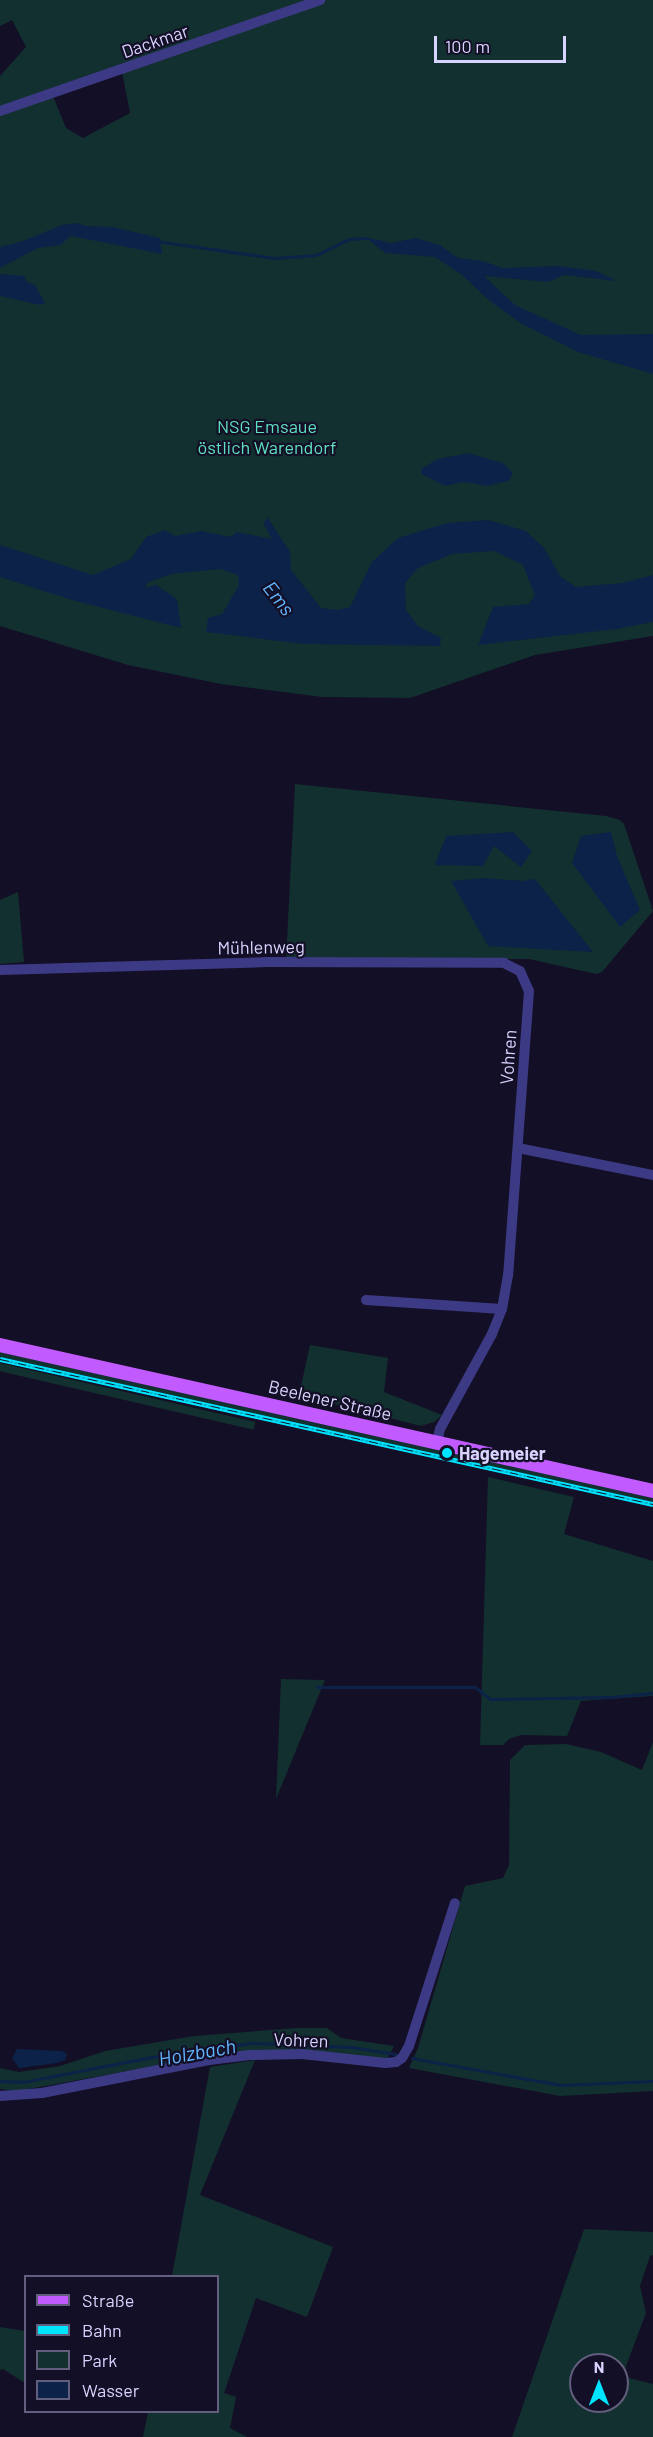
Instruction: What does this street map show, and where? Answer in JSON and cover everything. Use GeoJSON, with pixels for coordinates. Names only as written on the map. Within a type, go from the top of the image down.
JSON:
{"type":"FeatureCollection","features":[{"type":"Feature","properties":{"kind":"main road","name":"Beelener Straße"},"geometry":{"type":"LineString","coordinates":[[0,1345],[653,1491]]}},
{"type":"Feature","properties":{"kind":"street","name":"Dackmar"},"geometry":{"type":"LineString","coordinates":[[0,111],[320,0]]}},
{"type":"Feature","properties":{"kind":"street","name":"Mühlenweg"},"geometry":{"type":"LineString","coordinates":[[0,970],[326,962],[504,963],[520,971]]}},
{"type":"Feature","properties":{"kind":"street","name":"Vohren"},"geometry":{"type":"LineString","coordinates":[[437,1442],[440,1429],[492,1334],[502,1309],[508,1275],[529,991],[520,971]]}},
{"type":"Feature","properties":{"kind":"street"},"geometry":{"type":"LineString","coordinates":[[518,1148],[653,1175]]}},
{"type":"Feature","properties":{"kind":"street"},"geometry":{"type":"LineString","coordinates":[[366,1299],[502,1309]]}},
{"type":"Feature","properties":{"kind":"street","name":"Vohren"},"geometry":{"type":"LineString","coordinates":[[0,2096],[42,2093],[209,2060],[250,2055],[302,2054],[396,2062],[402,2058],[409,2046],[455,1903]]}},
{"type":"Feature","properties":{"kind":"green space","name":"NSG Emsaue östlich Warendorf"},"geometry":{"type":"Polygon","coordinates":[[[0,0],[653,0],[653,636],[535,655],[410,698],[322,697],[221,684],[128,665],[0,626],[0,76],[26,47],[12,20],[0,26],[0,0]],[[122,72],[53,96],[66,128],[83,138],[130,113],[122,72]]]}},
{"type":"Feature","properties":{"kind":"green space"},"geometry":{"type":"Polygon","coordinates":[[[295,784],[606,816],[620,820],[624,824],[653,911],[602,972],[596,974],[529,959],[286,960],[295,784]]]}},
{"type":"Feature","properties":{"kind":"green space"},"geometry":{"type":"Polygon","coordinates":[[[18,892],[24,962],[0,964],[0,900],[18,892]]]}},
{"type":"Feature","properties":{"kind":"green space"},"geometry":{"type":"Polygon","coordinates":[[[310,1345],[388,1358],[384,1392],[442,1415],[434,1422],[421,1426],[299,1395],[310,1345]]]}},
{"type":"Feature","properties":{"kind":"green space"},"geometry":{"type":"Polygon","coordinates":[[[0,1352],[653,1498],[653,1502],[0,1357],[0,1352]]]}},
{"type":"Feature","properties":{"kind":"green space"},"geometry":{"type":"Polygon","coordinates":[[[0,1363],[255,1422],[253,1430],[0,1371],[0,1363]]]}},
{"type":"Feature","properties":{"kind":"green space"},"geometry":{"type":"Polygon","coordinates":[[[488,1477],[574,1497],[564,1534],[653,1561],[653,1696],[581,1701],[567,1736],[521,1735],[509,1739],[503,1745],[480,1745],[488,1477]]]}},
{"type":"Feature","properties":{"kind":"green space"},"geometry":{"type":"Polygon","coordinates":[[[281,1679],[325,1680],[276,1799],[281,1679]]]}},
{"type":"Feature","properties":{"kind":"green space"},"geometry":{"type":"Polygon","coordinates":[[[653,1742],[653,2091],[560,2096],[409,2068],[418,2048],[465,1886],[503,1878],[509,1865],[510,1760],[525,1745],[566,1744],[601,1752],[642,1770],[653,1742]]]}},
{"type":"Feature","properties":{"kind":"green space"},"geometry":{"type":"Polygon","coordinates":[[[297,2028],[327,2028],[341,2038],[394,2046],[387,2059],[209,2056],[40,2087],[14,2091],[0,2089],[0,2068],[19,2072],[60,2066],[105,2051],[194,2036],[297,2028]]]}},
{"type":"Feature","properties":{"kind":"green space"},"geometry":{"type":"Polygon","coordinates":[[[255,2060],[200,2195],[333,2247],[307,2317],[256,2298],[224,2393],[236,2397],[230,2428],[247,2437],[143,2437],[148,2413],[219,2413],[219,2275],[172,2275],[210,2067],[255,2060]]]}},
{"type":"Feature","properties":{"kind":"green space"},"geometry":{"type":"Polygon","coordinates":[[[584,2229],[653,2232],[653,2255],[650,2256],[640,2286],[646,2313],[629,2358],[629,2353],[569,2353],[569,2413],[629,2413],[629,2378],[653,2384],[653,2437],[512,2437],[584,2229]]]}},
{"type":"Feature","properties":{"kind":"green space"},"geometry":{"type":"Polygon","coordinates":[[[0,2327],[24,2331],[24,2382],[3,2369],[0,2370],[0,2327]]]}},
{"type":"Feature","properties":{"kind":"water"},"geometry":{"type":"Polygon","coordinates":[[[77,223],[85,226],[113,227],[160,238],[162,254],[71,236],[60,245],[38,248],[0,268],[0,247],[23,241],[62,225],[77,223]]]}},
{"type":"Feature","properties":{"kind":"water"},"geometry":{"type":"Polygon","coordinates":[[[365,237],[391,243],[416,238],[440,245],[458,258],[483,261],[503,268],[559,266],[596,271],[617,281],[564,275],[548,282],[484,276],[515,305],[581,335],[653,334],[653,374],[578,352],[522,324],[491,302],[462,275],[435,257],[385,253],[365,237]]]}},
{"type":"Feature","properties":{"kind":"water"},"geometry":{"type":"Polygon","coordinates":[[[0,274],[24,276],[27,282],[35,285],[45,303],[40,305],[0,296],[0,274]]]}},
{"type":"Feature","properties":{"kind":"water"},"geometry":{"type":"Polygon","coordinates":[[[468,453],[503,463],[513,473],[509,481],[487,486],[464,482],[445,486],[421,474],[421,469],[438,459],[468,453]]]}},
{"type":"Feature","properties":{"kind":"water","name":"Ems"},"geometry":{"type":"Polygon","coordinates":[[[268,518],[290,552],[291,570],[321,608],[338,610],[350,607],[372,562],[398,538],[447,523],[488,520],[526,531],[544,548],[560,576],[576,587],[622,583],[653,575],[653,622],[617,629],[478,645],[493,607],[529,604],[535,595],[523,565],[494,551],[452,554],[418,568],[405,583],[406,610],[418,626],[441,638],[440,646],[304,644],[206,632],[208,618],[222,614],[239,585],[238,575],[220,569],[171,574],[149,582],[144,588],[156,585],[177,599],[181,628],[72,600],[0,577],[0,545],[93,575],[131,559],[146,537],[165,530],[175,536],[201,531],[230,537],[237,532],[272,539],[263,523],[268,518]]]}},
{"type":"Feature","properties":{"kind":"water"},"geometry":{"type":"Polygon","coordinates":[[[513,832],[532,851],[521,867],[494,846],[483,866],[435,865],[446,836],[513,832]]]}},
{"type":"Feature","properties":{"kind":"water"},"geometry":{"type":"Polygon","coordinates":[[[611,832],[617,856],[640,910],[620,927],[572,863],[581,836],[611,832]]]}},
{"type":"Feature","properties":{"kind":"water"},"geometry":{"type":"Polygon","coordinates":[[[485,878],[522,881],[535,879],[593,952],[488,946],[451,881],[485,878]]]}},
{"type":"Feature","properties":{"kind":"water"},"geometry":{"type":"Polygon","coordinates":[[[17,2049],[62,2051],[67,2054],[65,2060],[57,2063],[19,2068],[12,2058],[17,2049]]]}},
{"type":"Feature","properties":{"kind":"waterway"},"geometry":{"type":"LineString","coordinates":[[156,241],[274,258],[316,255],[349,239],[366,238]]}},
{"type":"Feature","properties":{"kind":"waterway"},"geometry":{"type":"LineString","coordinates":[[317,1687],[475,1687],[490,1699],[611,1697],[653,1693]]}},
{"type":"Feature","properties":{"kind":"waterway","name":"Holzbach"},"geometry":{"type":"LineString","coordinates":[[0,2081],[23,2082],[152,2057],[251,2043],[351,2047],[395,2054]]}},
{"type":"Feature","properties":{"kind":"waterway","name":"Holzbach"},"geometry":{"type":"LineString","coordinates":[[412,2058],[560,2085],[653,2081]]}},
{"type":"Feature","properties":{"kind":"railway"},"geometry":{"type":"LineString","coordinates":[[0,1359],[653,1504]]}},
{"type":"Feature","properties":{"kind":"place","name":"Hagemeier"},"geometry":{"type":"Point","coordinates":[447,1453]}}]}
